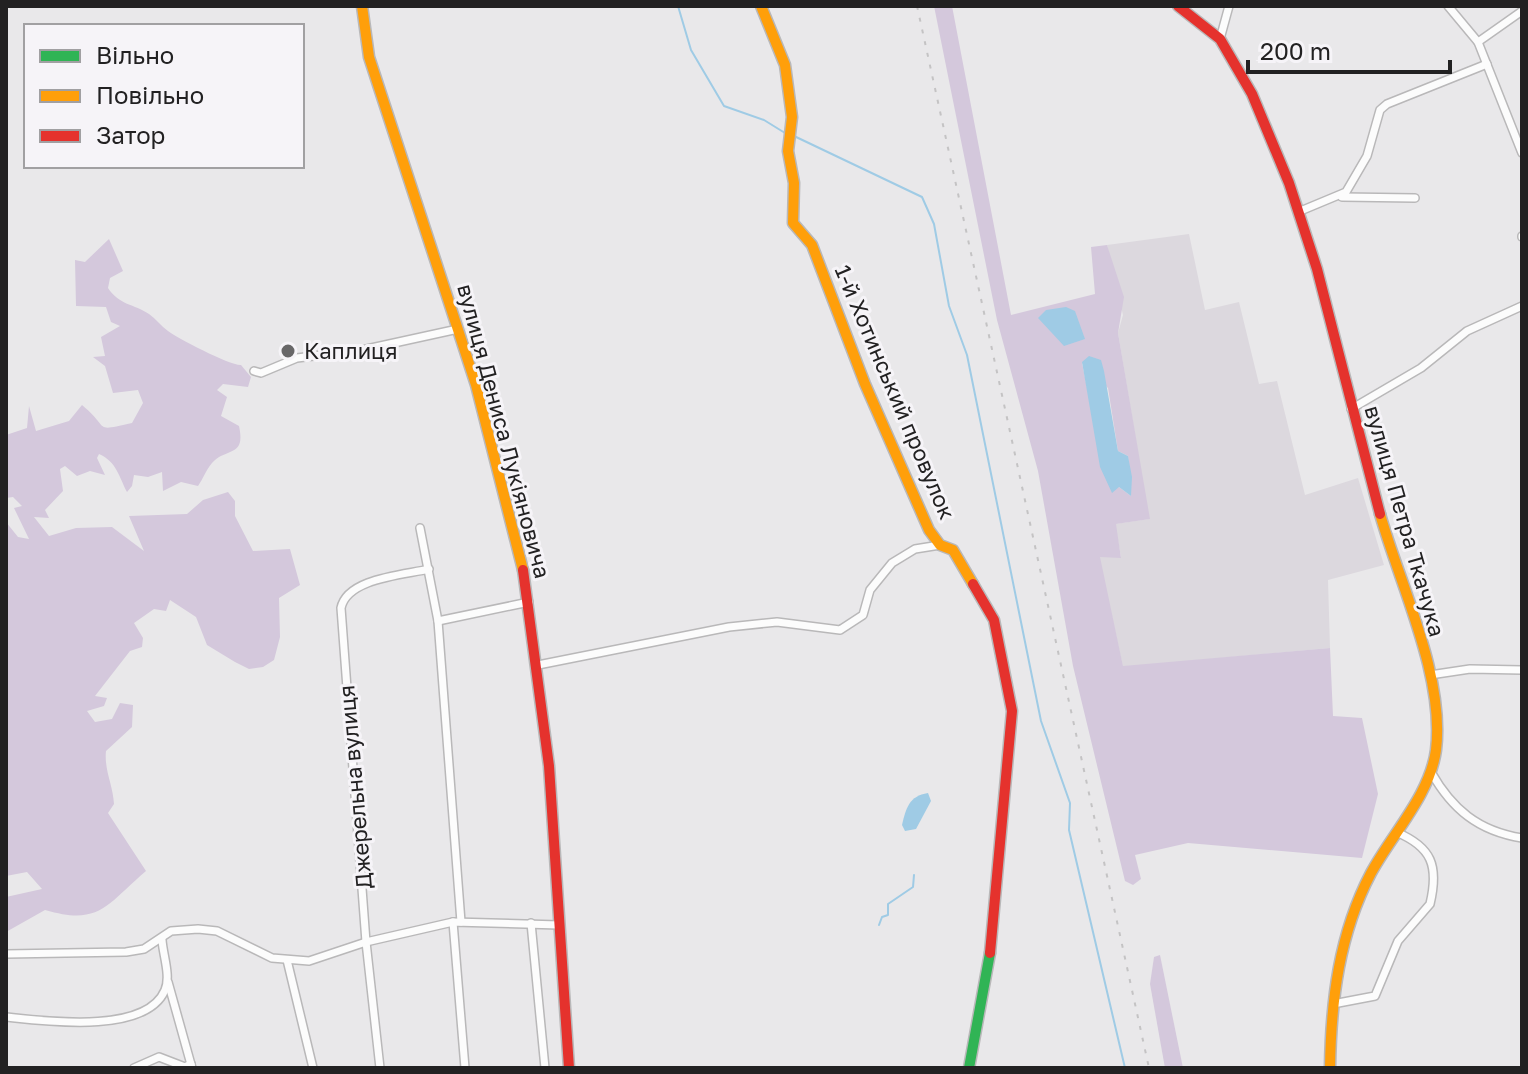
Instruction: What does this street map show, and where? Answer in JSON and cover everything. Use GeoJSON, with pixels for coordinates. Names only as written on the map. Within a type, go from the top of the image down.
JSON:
{"type":"FeatureCollection","features":[{"type":"Feature","properties":{"kind":"main road","name":"вулиця Дениса Лукіяновича"},"geometry":{"type":"LineString","coordinates":[[362,6],[375,78],[458,329],[512,524],[529,602],[538,665],[569,1068]]}},
{"type":"Feature","properties":{"kind":"main road","name":"1-й Хотинський провулок"},"geometry":{"type":"LineString","coordinates":[[761,6],[785,65],[792,117],[788,151],[794,183],[793,223],[812,245],[904,476],[940,545],[953,550],[994,620],[1012,711],[989,964],[969,1068]]}},
{"type":"Feature","properties":{"kind":"main road","name":"вулиця Петра Ткачука"},"geometry":{"type":"LineString","coordinates":[[1178,6],[1220,39],[1252,94],[1298,212],[1317,269],[1351,409],[1430,675],[1437,711],[1436,747],[1431,772],[1357,905],[1342,949],[1333,1004],[1330,1068]]}},
{"type":"Feature","properties":{"kind":"street"},"geometry":{"type":"LineString","coordinates":[[1220,39],[1229,6]]}},
{"type":"Feature","properties":{"kind":"street"},"geometry":{"type":"LineString","coordinates":[[1448,6],[1478,42],[1522,153]]}},
{"type":"Feature","properties":{"kind":"street"},"geometry":{"type":"LineString","coordinates":[[1478,42],[1522,11]]}},
{"type":"Feature","properties":{"kind":"street"},"geometry":{"type":"LineString","coordinates":[[1341,197],[1367,156],[1380,110],[1397,98],[1487,64]]}},
{"type":"Feature","properties":{"kind":"street"},"geometry":{"type":"LineString","coordinates":[[1298,212],[1341,197],[1415,198]]}},
{"type":"Feature","properties":{"kind":"street"},"geometry":{"type":"LineString","coordinates":[[1351,409],[1421,368],[1467,331],[1522,306]]}},
{"type":"Feature","properties":{"kind":"street"},"geometry":{"type":"LineString","coordinates":[[254,371],[261,373],[297,358],[362,350],[458,329]]}},
{"type":"Feature","properties":{"kind":"street"},"geometry":{"type":"LineString","coordinates":[[420,528],[438,621],[465,1068]]}},
{"type":"Feature","properties":{"kind":"street"},"geometry":{"type":"LineString","coordinates":[[538,665],[729,627],[777,622],[840,630],[863,615],[870,590],[892,563],[915,549],[940,545]]}},
{"type":"Feature","properties":{"kind":"street","name":"Джерельна вулиця"},"geometry":{"type":"LineString","coordinates":[[380,1068],[366,942],[341,608],[343,599],[356,588],[429,569]]}},
{"type":"Feature","properties":{"kind":"street"},"geometry":{"type":"LineString","coordinates":[[438,621],[529,602]]}},
{"type":"Feature","properties":{"kind":"street"},"geometry":{"type":"LineString","coordinates":[[1430,675],[1470,669],[1522,670]]}},
{"type":"Feature","properties":{"kind":"street"},"geometry":{"type":"LineString","coordinates":[[1431,772],[1453,806],[1489,828],[1522,838]]}},
{"type":"Feature","properties":{"kind":"street"},"geometry":{"type":"LineString","coordinates":[[1333,1004],[1375,996],[1398,941],[1430,904],[1431,858],[1412,839],[1396,832]]}},
{"type":"Feature","properties":{"kind":"street"},"geometry":{"type":"LineString","coordinates":[[6,954],[116,953],[144,949],[162,940],[171,931],[181,929],[217,931],[254,951],[287,960],[309,961],[366,942],[457,922],[559,925]]}},
{"type":"Feature","properties":{"kind":"street"},"geometry":{"type":"LineString","coordinates":[[531,923],[545,1068]]}},
{"type":"Feature","properties":{"kind":"street"},"geometry":{"type":"LineString","coordinates":[[134,1068],[159,1057],[185,1067],[191,1066],[167,980],[162,940]]}},
{"type":"Feature","properties":{"kind":"street"},"geometry":{"type":"LineString","coordinates":[[287,960],[313,1068]]}},
{"type":"Feature","properties":{"kind":"street"},"geometry":{"type":"LineString","coordinates":[[6,1017],[109,1021],[148,1007],[164,993],[167,980]]}},
{"type":"Feature","properties":{"kind":"shaded area"},"geometry":{"type":"Polygon","coordinates":[[[934,6],[952,6],[1011,315],[1095,294],[1091,247],[1107,245],[1124,297],[1118,333],[1150,519],[1116,524],[1121,558],[1100,557],[1123,666],[1330,648],[1333,716],[1362,718],[1378,794],[1362,858],[1188,843],[1135,855],[1141,879],[1133,885],[1125,881],[1073,666],[1038,471],[997,320],[934,6]],[[1082,363],[1102,461],[1114,488],[1119,487],[1131,496],[1128,456],[1118,451],[1108,388],[1082,363]]]}},
{"type":"Feature","properties":{"kind":"shaded area"},"geometry":{"type":"Polygon","coordinates":[[[1189,234],[1205,310],[1239,302],[1259,384],[1277,381],[1305,495],[1358,478],[1384,565],[1328,580],[1330,648],[1123,667],[1099,557],[1121,557],[1115,524],[1149,519],[1118,333],[1123,315],[1107,245],[1189,234]]]}},
{"type":"Feature","properties":{"kind":"shaded area"},"geometry":{"type":"Polygon","coordinates":[[[109,239],[123,271],[110,278],[108,288],[112,294],[149,314],[182,339],[216,357],[241,365],[251,377],[248,387],[223,384],[217,390],[227,397],[221,416],[239,426],[240,443],[212,463],[198,486],[181,482],[163,491],[162,472],[148,477],[134,475],[127,492],[114,466],[99,454],[97,458],[105,475],[90,471],[77,476],[65,466],[60,469],[63,491],[45,510],[49,518],[34,517],[49,536],[76,528],[112,527],[144,551],[129,516],[187,514],[203,500],[228,492],[235,501],[235,516],[253,551],[290,549],[300,585],[279,598],[280,637],[274,660],[263,667],[249,669],[207,645],[196,617],[170,600],[166,611],[154,609],[134,623],[143,638],[142,647],[130,651],[95,696],[107,698],[104,706],[87,711],[95,722],[112,719],[120,703],[133,705],[132,727],[106,751],[114,804],[108,813],[146,871],[111,902],[91,914],[63,914],[45,910],[6,932],[6,897],[42,889],[27,872],[6,876],[6,522],[18,537],[29,539],[14,508],[22,506],[13,497],[6,498],[6,435],[27,428],[29,406],[36,431],[69,421],[82,405],[106,428],[132,423],[143,403],[138,390],[113,393],[105,366],[93,357],[105,356],[101,337],[120,326],[111,322],[106,307],[76,306],[75,260],[85,262],[109,239]]]}},
{"type":"Feature","properties":{"kind":"shaded area"},"geometry":{"type":"Polygon","coordinates":[[[1160,955],[1183,1068],[1165,1068],[1150,984],[1154,957],[1160,955]]]}},
{"type":"Feature","properties":{"kind":"water"},"geometry":{"type":"Polygon","coordinates":[[[1066,307],[1075,311],[1085,339],[1064,346],[1038,318],[1046,310],[1066,307]]]}},
{"type":"Feature","properties":{"kind":"water"},"geometry":{"type":"Polygon","coordinates":[[[1089,356],[1101,360],[1118,451],[1128,456],[1132,477],[1131,496],[1119,487],[1112,493],[1100,467],[1082,362],[1089,356]]]}},
{"type":"Feature","properties":{"kind":"water"},"geometry":{"type":"Polygon","coordinates":[[[928,793],[931,801],[916,829],[905,831],[902,825],[909,804],[916,797],[928,793]]]}},
{"type":"Feature","properties":{"kind":"waterway"},"geometry":{"type":"LineString","coordinates":[[678,6],[691,50],[724,106],[764,120],[785,133]]}},
{"type":"Feature","properties":{"kind":"waterway"},"geometry":{"type":"LineString","coordinates":[[794,136],[922,197],[934,224],[949,306],[967,355],[1041,721],[1070,803],[1069,830],[1125,1068]]}},
{"type":"Feature","properties":{"kind":"waterway"},"geometry":{"type":"LineString","coordinates":[[879,925],[882,917],[888,915],[888,904],[913,887],[914,875]]}},
{"type":"Feature","properties":{"kind":"railway"},"geometry":{"type":"LineString","coordinates":[[917,6],[1149,1068]]}},
{"type":"Feature","properties":{"kind":"traffic: fast"},"geometry":{"type":"LineString","coordinates":[[969,1068],[990,953]]}},
{"type":"Feature","properties":{"kind":"traffic: slow"},"geometry":{"type":"LineString","coordinates":[[362,6],[369,57],[476,385],[523,570]]}},
{"type":"Feature","properties":{"kind":"traffic: slow"},"geometry":{"type":"LineString","coordinates":[[761,6],[785,65],[792,117],[788,151],[794,183],[793,223],[812,245],[865,384],[929,530],[940,545],[953,550],[973,584]]}},
{"type":"Feature","properties":{"kind":"traffic: slow"},"geometry":{"type":"LineString","coordinates":[[1330,1068],[1335,993],[1351,920],[1371,873],[1426,783],[1436,750],[1437,722],[1428,662],[1380,514]]}},
{"type":"Feature","properties":{"kind":"traffic: jam"},"geometry":{"type":"LineString","coordinates":[[1178,6],[1220,39],[1252,94],[1289,183],[1317,269],[1380,514]]}},
{"type":"Feature","properties":{"kind":"traffic: jam"},"geometry":{"type":"LineString","coordinates":[[523,570],[549,766],[569,1068]]}},
{"type":"Feature","properties":{"kind":"traffic: jam"},"geometry":{"type":"LineString","coordinates":[[973,584],[994,620],[1012,711],[990,953]]}},
{"type":"Feature","properties":{"kind":"place","name":"Каплиця"},"geometry":{"type":"Point","coordinates":[288,351]}}]}
